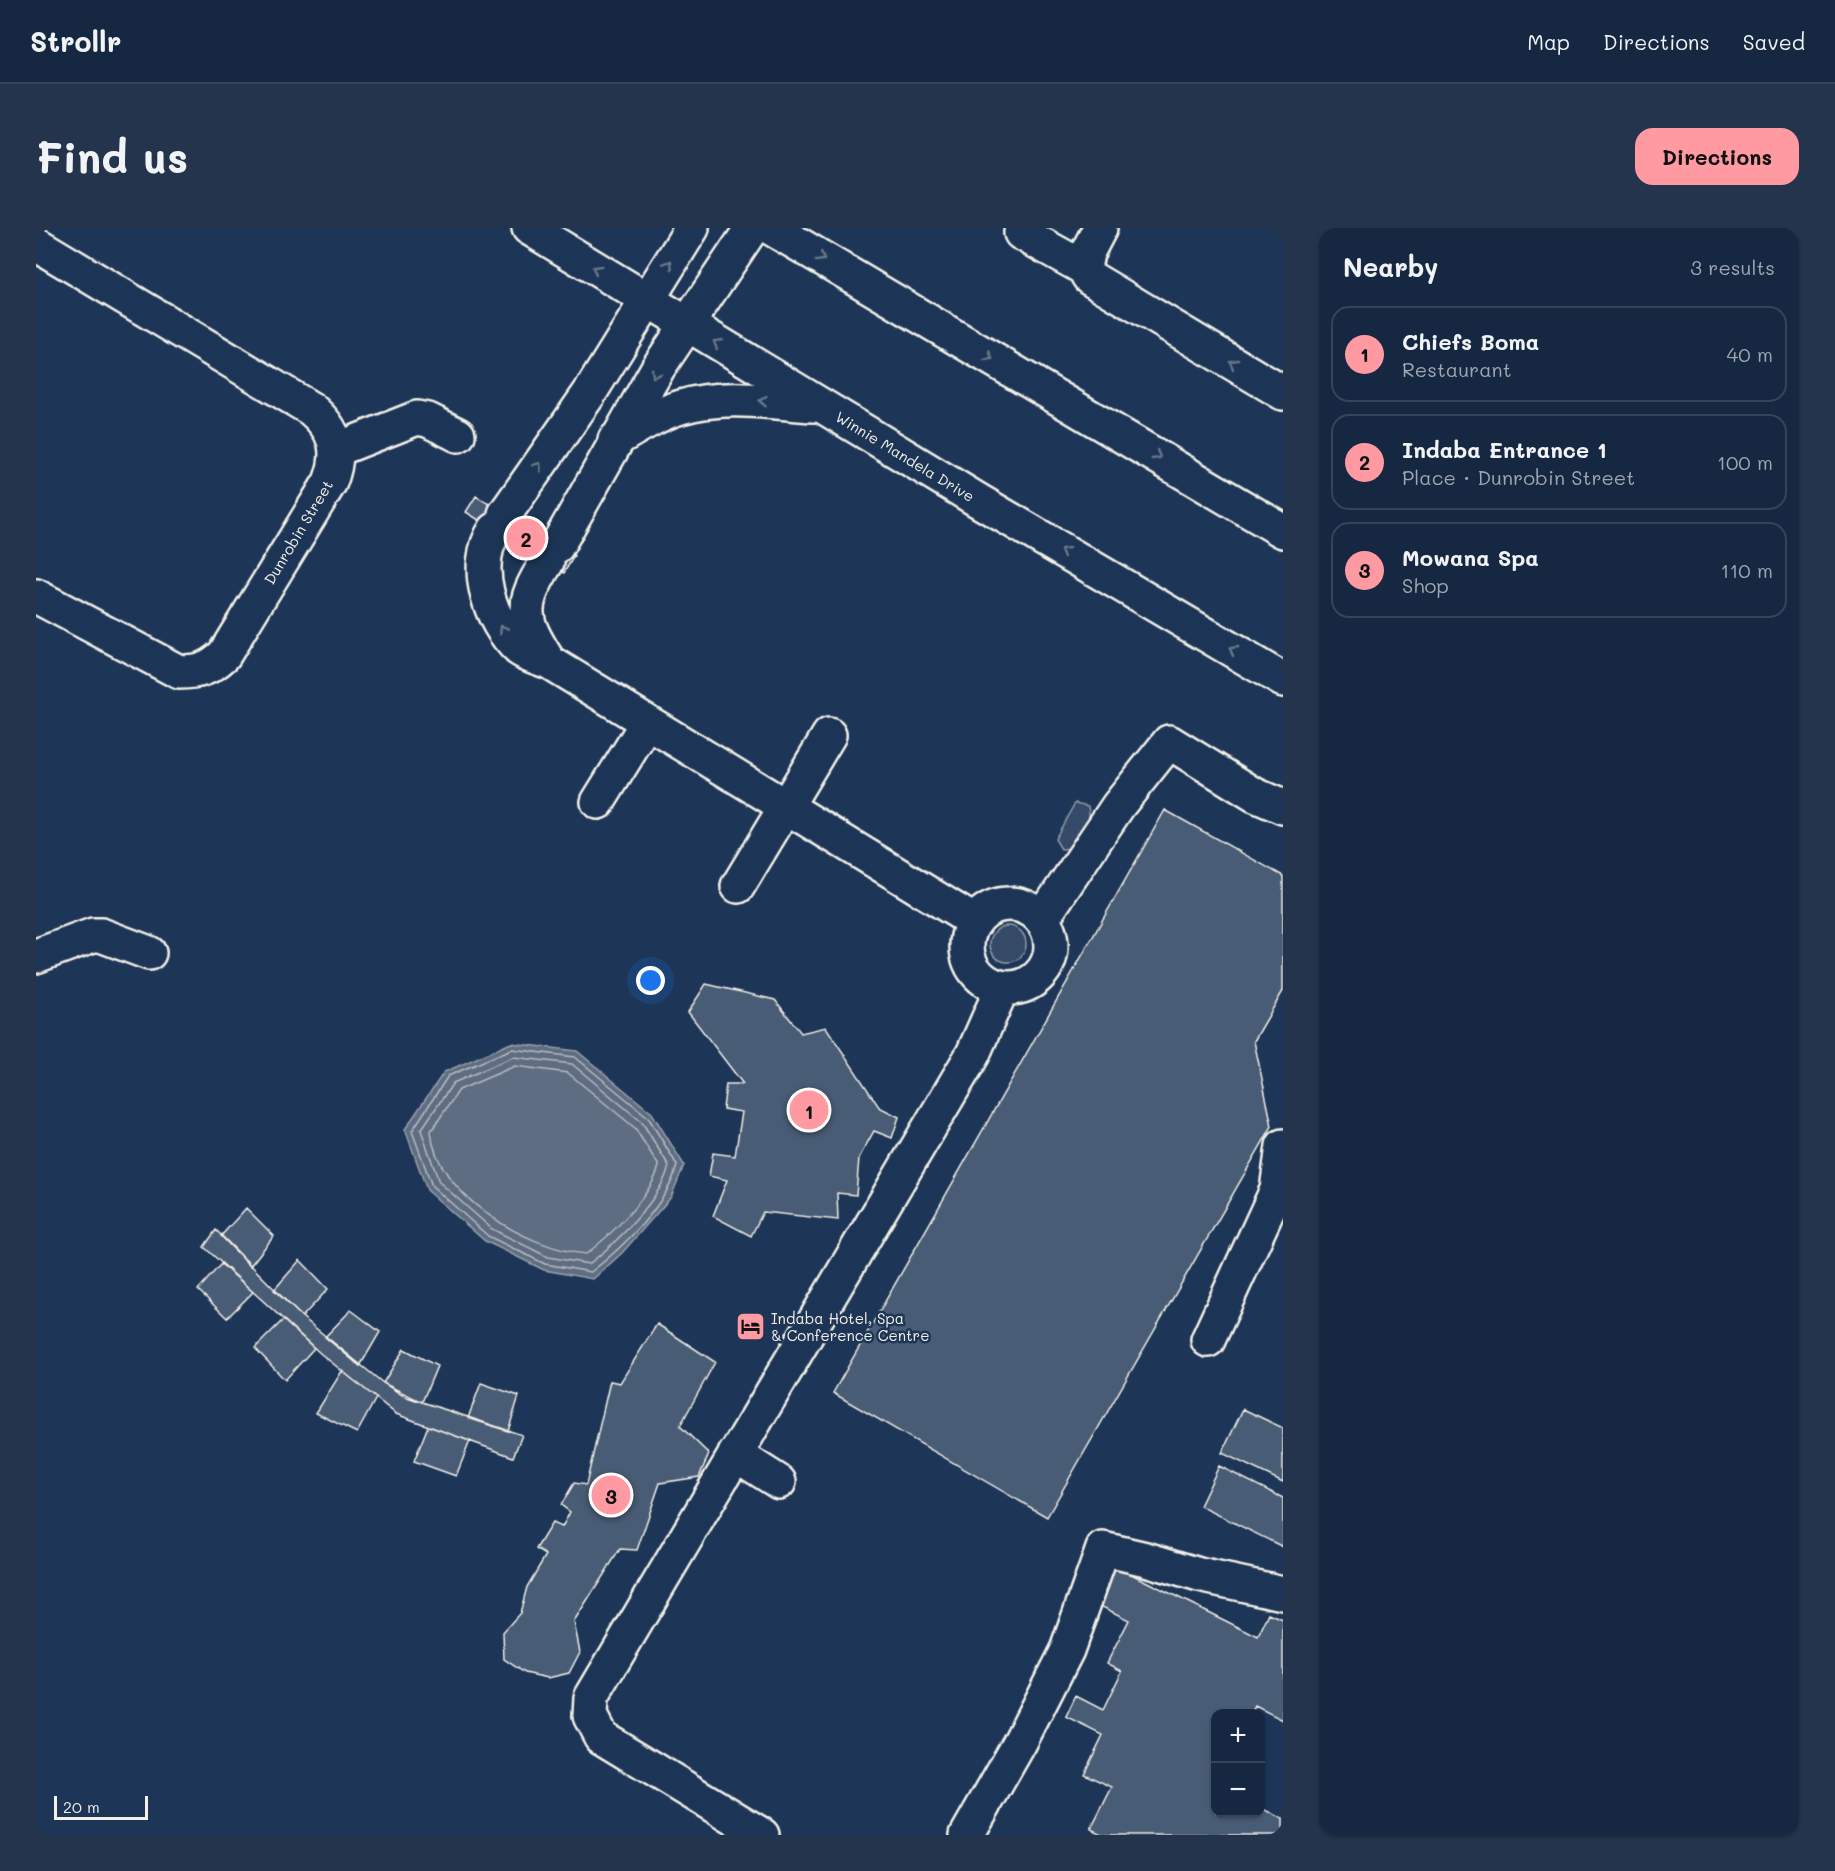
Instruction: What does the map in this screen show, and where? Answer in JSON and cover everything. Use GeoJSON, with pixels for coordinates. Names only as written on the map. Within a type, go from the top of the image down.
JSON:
{"type":"FeatureCollection","features":[{"type":"Feature","properties":{"kind":"street","name":"Winnie Mandela Drive"},"geometry":{"type":"LineString","coordinates":[[529,228],[821,406],[1283,680]]}},
{"type":"Feature","properties":{"kind":"street"},"geometry":{"type":"LineString","coordinates":[[692,228],[589,394],[490,538],[485,570],[491,606],[503,631],[521,651],[549,663],[975,922]]}},
{"type":"Feature","properties":{"kind":"street"},"geometry":{"type":"LineString","coordinates":[[549,663],[531,635],[526,615],[527,598],[615,440],[686,324],[752,228]]}},
{"type":"Feature","properties":{"kind":"street"},"geometry":{"type":"LineString","coordinates":[[771,228],[1283,531]]}},
{"type":"Feature","properties":{"kind":"street"},"geometry":{"type":"LineString","coordinates":[[1084,268],[1087,253],[1100,228]]}},
{"type":"Feature","properties":{"kind":"street"},"geometry":{"type":"LineString","coordinates":[[1019,230],[1084,268],[1089,277],[1104,287],[1283,393]]}},
{"type":"Feature","properties":{"kind":"street"},"geometry":{"type":"LineString","coordinates":[[36,244],[311,409],[325,421],[333,433],[338,449],[417,418],[428,420],[458,435]]}},
{"type":"Feature","properties":{"kind":"street"},"geometry":{"type":"LineString","coordinates":[[615,440],[656,417],[682,406],[732,399],[821,406]]}},
{"type":"Feature","properties":{"kind":"street","name":"Dunrobin Street"},"geometry":{"type":"LineString","coordinates":[[36,596],[179,672],[198,672],[211,666],[224,654],[330,482],[336,467],[338,449]]}},
{"type":"Feature","properties":{"kind":"street"},"geometry":{"type":"LineString","coordinates":[[598,802],[647,723]]}},
{"type":"Feature","properties":{"kind":"street"},"geometry":{"type":"LineString","coordinates":[[738,886],[829,735]]}},
{"type":"Feature","properties":{"kind":"street"},"geometry":{"type":"LineString","coordinates":[[1042,919],[1118,806],[1169,742],[1256,795],[1283,807]]}},
{"type":"Feature","properties":{"kind":"street"},"geometry":{"type":"LineString","coordinates":[[1007,904],[1032,910],[1042,919],[1051,942],[1046,967],[1027,984],[1002,988],[988,983],[970,962],[967,949],[969,935],[975,922],[995,906],[1007,904]]}},
{"type":"Feature","properties":{"kind":"street"},"geometry":{"type":"LineString","coordinates":[[36,956],[93,935],[101,935],[148,953]]}},
{"type":"Feature","properties":{"kind":"street"},"geometry":{"type":"LineString","coordinates":[[762,1835],[601,1737],[590,1716],[591,1698],[612,1659],[798,1352],[973,1054],[1002,988]]}},
{"type":"Feature","properties":{"kind":"street"},"geometry":{"type":"LineString","coordinates":[[1208,1340],[1277,1190],[1283,1146]]}},
{"type":"Feature","properties":{"kind":"street"},"geometry":{"type":"LineString","coordinates":[[735,1454],[778,1482]]}},
{"type":"Feature","properties":{"kind":"street"},"geometry":{"type":"LineString","coordinates":[[967,1835],[1020,1742],[1067,1650],[1103,1549],[1199,1575],[1283,1593]]}},
{"type":"Feature","properties":{"kind":"shaded area"},"geometry":{"type":"Polygon","coordinates":[[[1075,803],[1088,806],[1090,820],[1076,848],[1061,849],[1055,839],[1075,803]]]}},
{"type":"Feature","properties":{"kind":"shaded area"},"geometry":{"type":"Polygon","coordinates":[[[1008,926],[1021,931],[1026,944],[1021,957],[1008,962],[995,957],[990,944],[995,931],[1008,926]]]}},
{"type":"Feature","properties":{"kind":"water"},"geometry":{"type":"Polygon","coordinates":[[[511,1043],[577,1051],[652,1113],[684,1165],[671,1197],[622,1253],[593,1279],[544,1270],[485,1241],[427,1190],[405,1129],[444,1072],[511,1043]]]}},
{"type":"Feature","properties":{"kind":"building"},"geometry":{"type":"Polygon","coordinates":[[[476,496],[574,556],[564,573],[466,512],[476,496]]]}},
{"type":"Feature","properties":{"kind":"building"},"geometry":{"type":"Polygon","coordinates":[[[1165,810],[1283,876],[1283,991],[1254,1041],[1272,1126],[1047,1517],[833,1393],[1165,810]]]}},
{"type":"Feature","properties":{"kind":"building"},"geometry":{"type":"Polygon","coordinates":[[[706,984],[775,1000],[801,1033],[826,1027],[879,1107],[899,1117],[892,1138],[874,1131],[859,1158],[856,1195],[837,1193],[838,1220],[763,1212],[751,1236],[713,1216],[727,1180],[709,1176],[713,1153],[735,1156],[742,1112],[723,1109],[726,1084],[743,1084],[688,1012],[706,984]]]}},
{"type":"Feature","properties":{"kind":"building"},"geometry":{"type":"Polygon","coordinates":[[[246,1208],[274,1236],[250,1266],[221,1236],[246,1208]]]}},
{"type":"Feature","properties":{"kind":"building"},"geometry":{"type":"Polygon","coordinates":[[[216,1230],[302,1317],[383,1383],[404,1396],[522,1435],[513,1457],[396,1414],[321,1354],[204,1247],[216,1230]]]}},
{"type":"Feature","properties":{"kind":"building"},"geometry":{"type":"Polygon","coordinates":[[[300,1260],[328,1289],[302,1317],[274,1290],[300,1260]]]}},
{"type":"Feature","properties":{"kind":"building"},"geometry":{"type":"Polygon","coordinates":[[[221,1264],[253,1292],[227,1318],[198,1290],[221,1264]]]}},
{"type":"Feature","properties":{"kind":"building"},"geometry":{"type":"Polygon","coordinates":[[[351,1310],[380,1332],[360,1366],[325,1337],[351,1310]]]}},
{"type":"Feature","properties":{"kind":"building"},"geometry":{"type":"Polygon","coordinates":[[[283,1320],[314,1348],[285,1380],[255,1348],[283,1320]]]}},
{"type":"Feature","properties":{"kind":"building"},"geometry":{"type":"Polygon","coordinates":[[[657,1324],[715,1362],[680,1426],[709,1454],[699,1477],[660,1483],[637,1550],[620,1549],[574,1622],[580,1652],[569,1673],[548,1678],[525,1673],[504,1659],[503,1632],[520,1613],[527,1587],[546,1555],[536,1549],[552,1523],[562,1527],[570,1512],[561,1505],[574,1483],[586,1485],[610,1381],[620,1383],[657,1324]]]}},
{"type":"Feature","properties":{"kind":"building"},"geometry":{"type":"Polygon","coordinates":[[[404,1349],[437,1366],[422,1402],[383,1383],[404,1349]]]}},
{"type":"Feature","properties":{"kind":"building"},"geometry":{"type":"Polygon","coordinates":[[[342,1371],[376,1398],[357,1433],[316,1413],[342,1371]]]}},
{"type":"Feature","properties":{"kind":"building"},"geometry":{"type":"Polygon","coordinates":[[[481,1383],[519,1396],[508,1431],[468,1418],[481,1383]]]}},
{"type":"Feature","properties":{"kind":"building"},"geometry":{"type":"Polygon","coordinates":[[[1243,1409],[1283,1428],[1283,1482],[1222,1453],[1243,1409]]]}},
{"type":"Feature","properties":{"kind":"building"},"geometry":{"type":"Polygon","coordinates":[[[428,1426],[470,1441],[456,1476],[414,1461],[428,1426]]]}},
{"type":"Feature","properties":{"kind":"building"},"geometry":{"type":"Polygon","coordinates":[[[1219,1466],[1283,1498],[1283,1547],[1200,1506],[1219,1466]]]}},
{"type":"Feature","properties":{"kind":"building"},"geometry":{"type":"Polygon","coordinates":[[[1111,1564],[1258,1637],[1269,1614],[1283,1620],[1283,1720],[1255,1706],[1254,1709],[1211,1709],[1211,1817],[1265,1817],[1265,1810],[1283,1819],[1283,1835],[1103,1835],[1091,1829],[1112,1787],[1084,1774],[1103,1735],[1066,1717],[1076,1696],[1103,1710],[1122,1671],[1107,1663],[1129,1620],[1092,1602],[1111,1564]]]}},
{"type":"Feature","properties":{"kind":"place","name":"Indaba Entrance 1"},"geometry":{"type":"Point","coordinates":[526,538]}},
{"type":"Feature","properties":{"kind":"place","name":"Chiefs Boma"},"geometry":{"type":"Point","coordinates":[809,1110]}},
{"type":"Feature","properties":{"kind":"place","name":"Indaba Hotel, Spa & Conference Centre"},"geometry":{"type":"Point","coordinates":[750,1327]}},
{"type":"Feature","properties":{"kind":"place","name":"Mowana Spa"},"geometry":{"type":"Point","coordinates":[611,1495]}}]}
